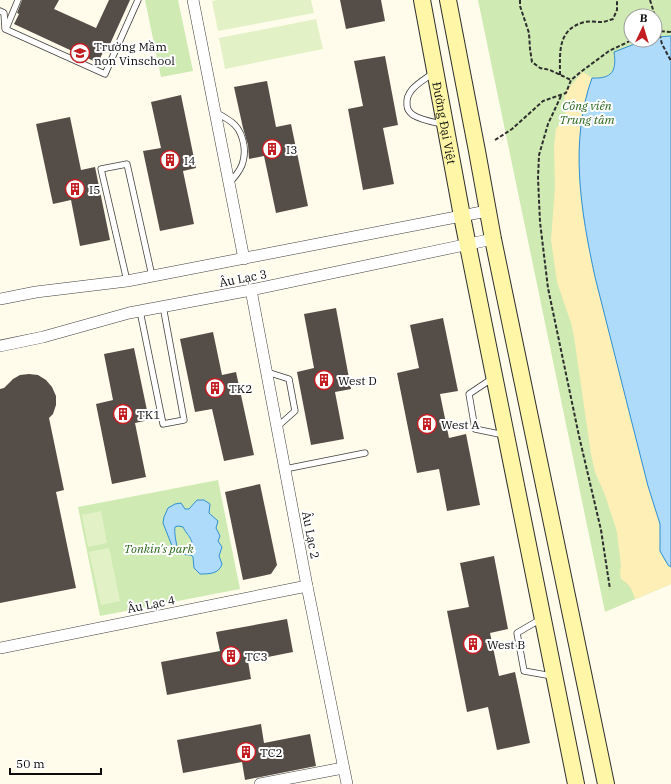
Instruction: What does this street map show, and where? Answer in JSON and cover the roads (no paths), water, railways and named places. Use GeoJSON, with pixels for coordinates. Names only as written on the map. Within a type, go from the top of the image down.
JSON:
{"type":"FeatureCollection","features":[{"type":"Feature","properties":{"kind":"street"},"geometry":{"type":"LineString","coordinates":[[193,0],[244,259]]}},
{"type":"Feature","properties":{"kind":"street","name":"Đường Đại Việt"},"geometry":{"type":"LineString","coordinates":[[422,0],[462,216],[576,784]]}},
{"type":"Feature","properties":{"kind":"street"},"geometry":{"type":"LineString","coordinates":[[448,0],[487,211],[606,784]]}},
{"type":"Feature","properties":{"kind":"street","name":"Âu Lạc 3"},"geometry":{"type":"LineString","coordinates":[[0,299],[36,292],[127,281],[487,211]]}},
{"type":"Feature","properties":{"kind":"street","name":"Âu Lạc 3"},"geometry":{"type":"LineString","coordinates":[[0,346],[43,338],[163,306],[252,290],[493,239]]}},
{"type":"Feature","properties":{"kind":"street","name":"Âu Lạc 2"},"geometry":{"type":"LineString","coordinates":[[252,290],[307,586],[347,784]]}},
{"type":"Feature","properties":{"kind":"street","name":"Âu Lạc 4"},"geometry":{"type":"LineString","coordinates":[[0,648],[307,586]]}},
{"type":"Feature","properties":{"kind":"street"},"geometry":{"type":"LineString","coordinates":[[260,784],[344,768]]}},
{"type":"Feature","properties":{"kind":"lane"},"geometry":{"type":"LineString","coordinates":[[5,30],[18,0]]}},
{"type":"Feature","properties":{"kind":"lane"},"geometry":{"type":"LineString","coordinates":[[5,30],[105,74],[138,0]]}},
{"type":"Feature","properties":{"kind":"lane"},"geometry":{"type":"LineString","coordinates":[[0,11],[4,13],[5,30]]}},
{"type":"Feature","properties":{"kind":"lane"},"geometry":{"type":"LineString","coordinates":[[435,71],[411,91],[407,99],[407,107],[408,111],[417,117],[445,125]]}},
{"type":"Feature","properties":{"kind":"lane"},"geometry":{"type":"LineString","coordinates":[[215,112],[235,125],[239,130],[244,148],[243,163],[229,184]]}},
{"type":"Feature","properties":{"kind":"lane"},"geometry":{"type":"LineString","coordinates":[[127,281],[101,169],[127,164],[152,276]]}},
{"type":"Feature","properties":{"kind":"lane"},"geometry":{"type":"LineString","coordinates":[[140,311],[163,424],[184,420],[163,306]]}},
{"type":"Feature","properties":{"kind":"lane"},"geometry":{"type":"LineString","coordinates":[[267,372],[289,379],[295,411],[277,427]]}},
{"type":"Feature","properties":{"kind":"lane"},"geometry":{"type":"LineString","coordinates":[[494,376],[469,394],[475,429],[506,436]]}},
{"type":"Feature","properties":{"kind":"lane"},"geometry":{"type":"LineString","coordinates":[[285,469],[365,453]]}},
{"type":"Feature","properties":{"kind":"lane"},"geometry":{"type":"LineString","coordinates":[[543,618],[516,633],[524,671],[554,676]]}},
{"type":"Feature","properties":{"kind":"water"},"geometry":{"type":"Polygon","coordinates":[[[671,36],[671,567],[668,565],[660,551],[660,524],[648,486],[595,277],[585,227],[579,152],[585,102],[592,78],[604,77],[612,72],[615,64],[614,52],[624,48],[663,48],[663,37],[671,36]]]}},
{"type":"Feature","properties":{"kind":"water"},"geometry":{"type":"Polygon","coordinates":[[[197,500],[204,500],[210,504],[209,513],[218,521],[216,528],[220,536],[218,541],[222,547],[219,556],[222,564],[216,572],[200,574],[194,568],[193,557],[191,555],[177,554],[174,551],[163,523],[164,517],[168,508],[175,504],[181,503],[185,509],[189,509],[197,500]],[[175,527],[175,534],[178,549],[185,551],[190,550],[192,543],[183,527],[175,527]]]}},
{"type":"Feature","properties":{"kind":"place","name":"Trường Mầm non Vinschool"},"geometry":{"type":"Point","coordinates":[80,53]}},
{"type":"Feature","properties":{"kind":"place","name":"I3"},"geometry":{"type":"Point","coordinates":[272,149]}},
{"type":"Feature","properties":{"kind":"place","name":"I4"},"geometry":{"type":"Point","coordinates":[170,160]}},
{"type":"Feature","properties":{"kind":"place","name":"I5"},"geometry":{"type":"Point","coordinates":[75,189]}},
{"type":"Feature","properties":{"kind":"place","name":"West D"},"geometry":{"type":"Point","coordinates":[324,380]}},
{"type":"Feature","properties":{"kind":"place","name":"TK2"},"geometry":{"type":"Point","coordinates":[215,388]}},
{"type":"Feature","properties":{"kind":"place","name":"TK1"},"geometry":{"type":"Point","coordinates":[123,414]}},
{"type":"Feature","properties":{"kind":"place","name":"West A"},"geometry":{"type":"Point","coordinates":[427,424]}},
{"type":"Feature","properties":{"kind":"place","name":"West B"},"geometry":{"type":"Point","coordinates":[473,644]}},
{"type":"Feature","properties":{"kind":"place","name":"TC3"},"geometry":{"type":"Point","coordinates":[231,656]}},
{"type":"Feature","properties":{"kind":"place","name":"TC2"},"geometry":{"type":"Point","coordinates":[246,752]}},
{"type":"Feature","properties":{"kind":"park label","name":"Công viên Trung tâm"},"geometry":{"type":"Point","coordinates":[587,112]}},
{"type":"Feature","properties":{"kind":"park label","name":"Tonkin's park"},"geometry":{"type":"Point","coordinates":[159,548]}}]}
